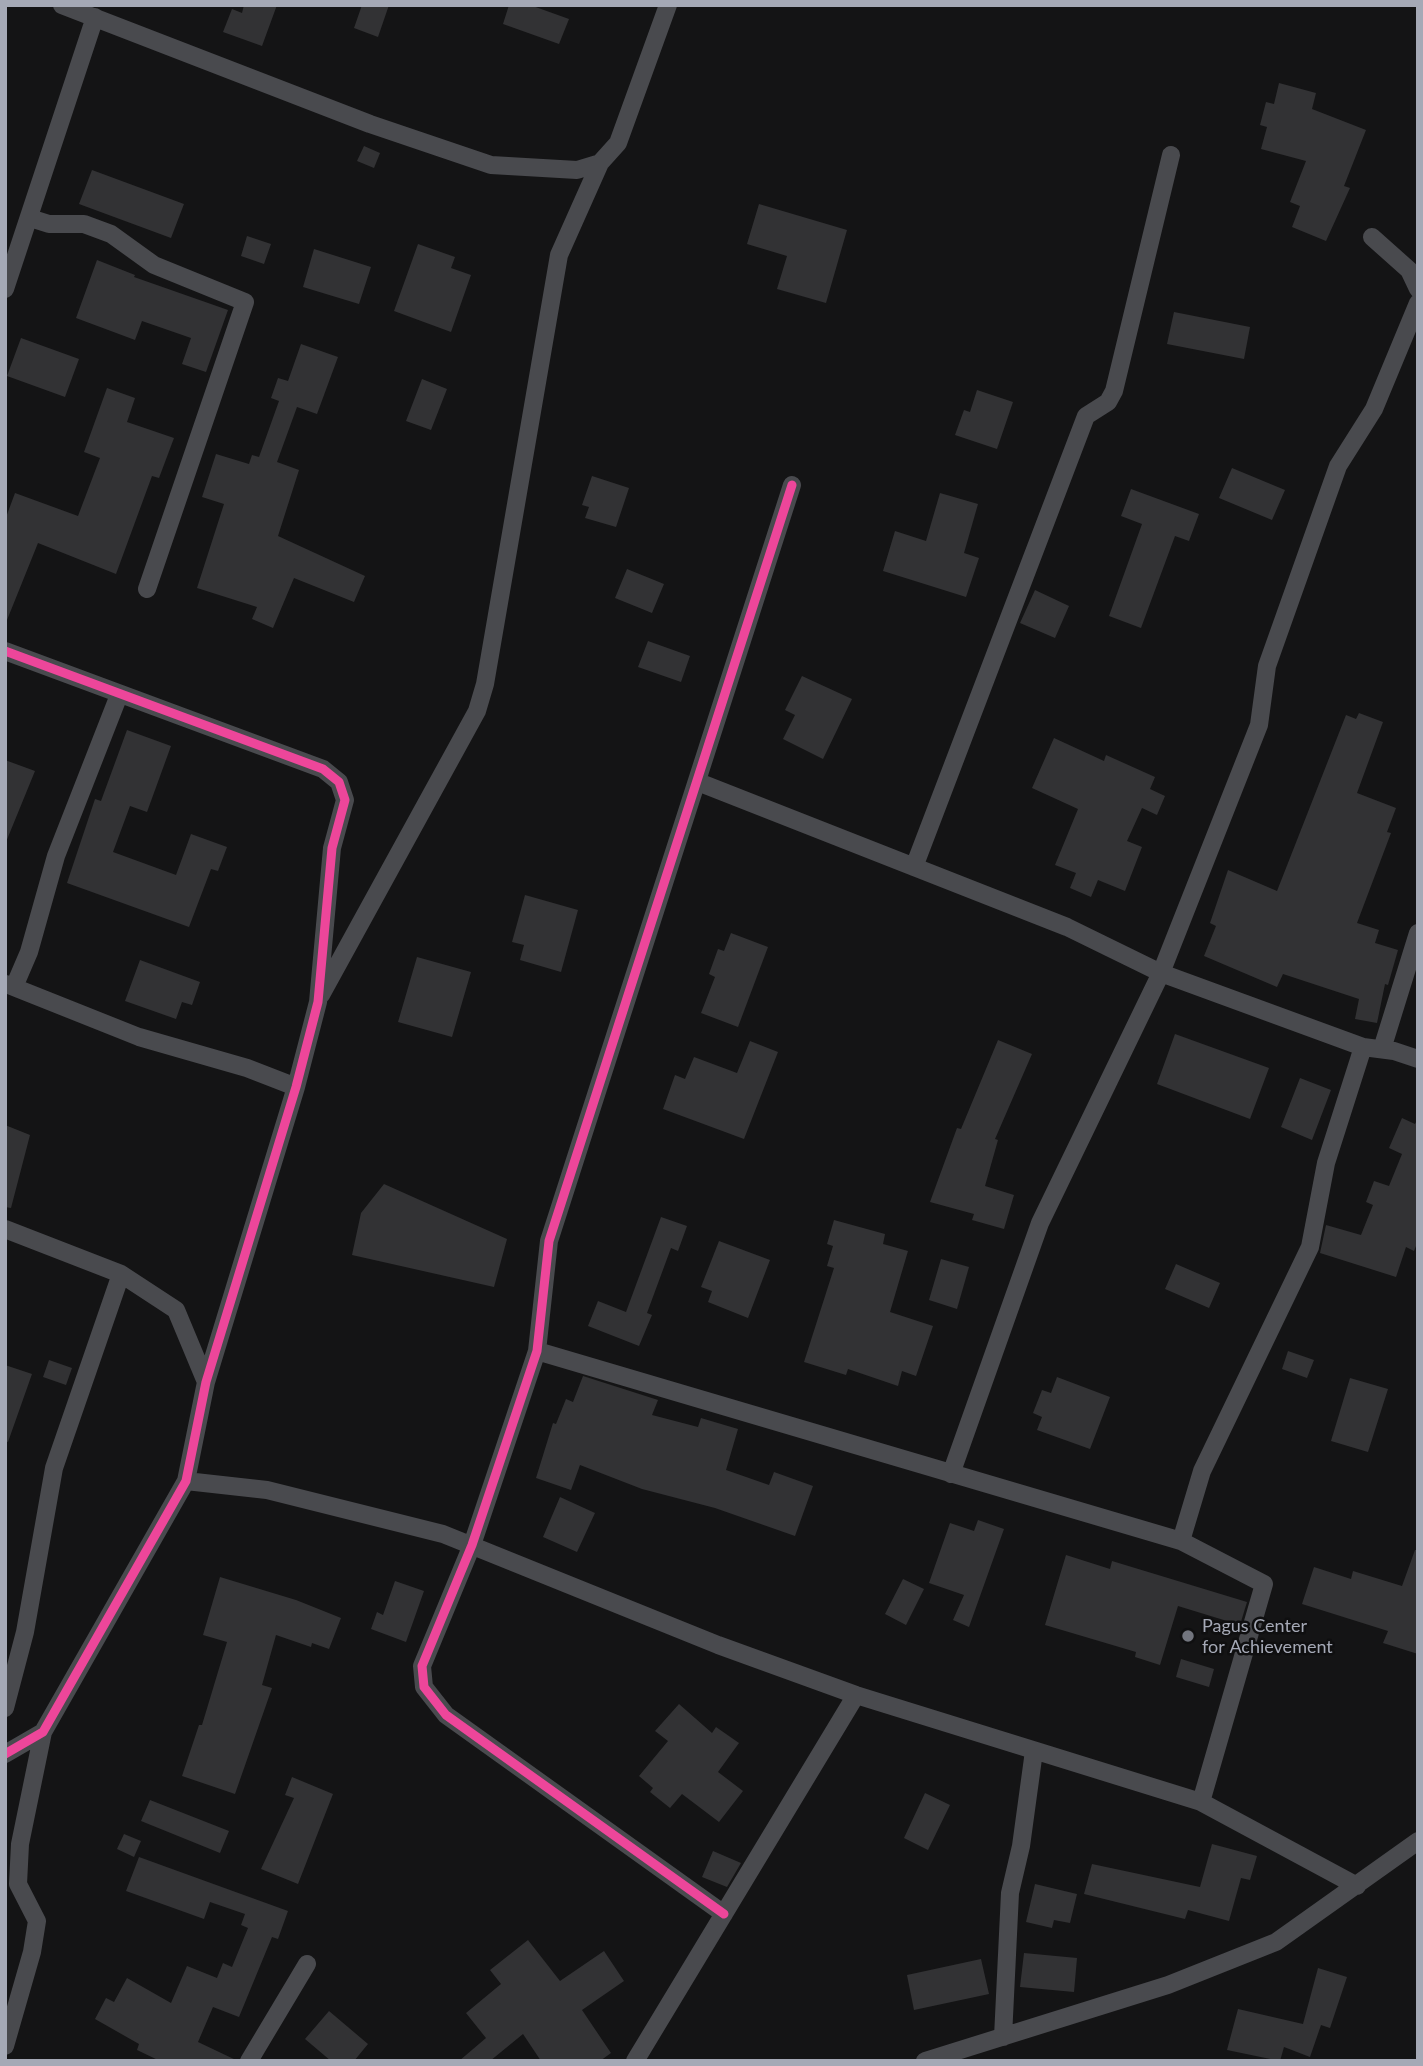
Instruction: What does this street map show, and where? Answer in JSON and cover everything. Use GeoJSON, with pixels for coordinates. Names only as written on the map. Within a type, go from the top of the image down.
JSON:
{"type":"FeatureCollection","features":[{"type":"Feature","properties":{"kind":"street"},"geometry":{"type":"LineString","coordinates":[[62,5],[370,124],[491,165],[577,170],[600,163]]}},
{"type":"Feature","properties":{"kind":"street"},"geometry":{"type":"LineString","coordinates":[[317,1002],[477,711],[485,684],[559,255],[600,163],[618,143],[667,5]]}},
{"type":"Feature","properties":{"kind":"street"},"geometry":{"type":"LineString","coordinates":[[5,289],[95,17]]}},
{"type":"Feature","properties":{"kind":"street"},"geometry":{"type":"LineString","coordinates":[[914,867],[1086,416],[1108,402],[1114,391],[1171,155]]}},
{"type":"Feature","properties":{"kind":"street"},"geometry":{"type":"LineString","coordinates":[[30,218],[50,224],[84,223],[111,234],[154,265],[245,302],[147,590]]}},
{"type":"Feature","properties":{"kind":"street"},"geometry":{"type":"LineString","coordinates":[[1372,237],[1409,270],[1418,289]]}},
{"type":"Feature","properties":{"kind":"street"},"geometry":{"type":"LineString","coordinates":[[951,1474],[1040,1223],[1161,974],[1259,725],[1267,666],[1338,466],[1374,409],[1418,303]]}},
{"type":"Feature","properties":{"kind":"street"},"geometry":{"type":"LineString","coordinates":[[724,1914],[446,1715],[424,1687],[422,1667],[472,1545],[537,1351],[549,1241],[792,485]]}},
{"type":"Feature","properties":{"kind":"street"},"geometry":{"type":"LineString","coordinates":[[5,651],[323,769],[339,782],[345,800],[332,848],[317,1002],[296,1087],[206,1382],[186,1481],[43,1732],[20,1844],[18,1884],[37,1922],[5,2046]]}},
{"type":"Feature","properties":{"kind":"street"},"geometry":{"type":"LineString","coordinates":[[119,695],[56,856],[29,952],[10,985],[139,1037],[247,1068],[296,1087]]}},
{"type":"Feature","properties":{"kind":"street"},"geometry":{"type":"LineString","coordinates":[[698,782],[1067,927],[1161,974],[1363,1047],[1418,1059]]}},
{"type":"Feature","properties":{"kind":"street"},"geometry":{"type":"LineString","coordinates":[[1382,1049],[1418,933]]}},
{"type":"Feature","properties":{"kind":"street"},"geometry":{"type":"LineString","coordinates":[[1181,1541],[1202,1471],[1310,1247],[1326,1163],[1363,1047]]}},
{"type":"Feature","properties":{"kind":"street"},"geometry":{"type":"LineString","coordinates":[[5,1229],[121,1273],[176,1310],[206,1382]]}},
{"type":"Feature","properties":{"kind":"street"},"geometry":{"type":"LineString","coordinates":[[5,1708],[25,1632],[54,1468],[121,1273]]}},
{"type":"Feature","properties":{"kind":"street"},"geometry":{"type":"LineString","coordinates":[[537,1351],[1181,1541],[1264,1584],[1201,1802]]}},
{"type":"Feature","properties":{"kind":"street"},"geometry":{"type":"LineString","coordinates":[[186,1481],[267,1490],[382,1517],[472,1545],[718,1645],[856,1695],[1201,1802],[1357,1886]]}},
{"type":"Feature","properties":{"kind":"street"},"geometry":{"type":"LineString","coordinates":[[635,2061],[856,1695]]}},
{"type":"Feature","properties":{"kind":"street"},"geometry":{"type":"LineString","coordinates":[[5,1754],[43,1732]]}},
{"type":"Feature","properties":{"kind":"street"},"geometry":{"type":"LineString","coordinates":[[1003,2037],[1010,1893],[1021,1846],[1034,1751]]}},
{"type":"Feature","properties":{"kind":"street"},"geometry":{"type":"LineString","coordinates":[[925,2061],[1168,1984],[1276,1942],[1418,1841]]}},
{"type":"Feature","properties":{"kind":"street"},"geometry":{"type":"LineString","coordinates":[[249,2061],[307,1964]]}},
{"type":"Feature","properties":{"kind":"building"},"geometry":{"type":"Polygon","coordinates":[[[244,5],[277,5],[262,46],[223,32],[232,9],[242,13],[244,5]]]}},
{"type":"Feature","properties":{"kind":"building"},"geometry":{"type":"Polygon","coordinates":[[[362,5],[389,5],[378,37],[354,28],[362,5]]]}},
{"type":"Feature","properties":{"kind":"building"},"geometry":{"type":"Polygon","coordinates":[[[509,5],[530,5],[569,19],[559,44],[503,24],[509,5]]]}},
{"type":"Feature","properties":{"kind":"building"},"geometry":{"type":"Polygon","coordinates":[[[1279,83],[1316,93],[1312,109],[1366,130],[1344,186],[1350,188],[1326,241],[1292,227],[1300,206],[1290,202],[1306,161],[1261,149],[1267,127],[1260,125],[1266,102],[1274,104],[1279,83]]]}},
{"type":"Feature","properties":{"kind":"building"},"geometry":{"type":"Polygon","coordinates":[[[364,146],[380,153],[374,168],[357,161],[364,146]]]}},
{"type":"Feature","properties":{"kind":"building"},"geometry":{"type":"Polygon","coordinates":[[[92,170],[184,204],[171,238],[79,204],[92,170]]]}},
{"type":"Feature","properties":{"kind":"building"},"geometry":{"type":"Polygon","coordinates":[[[759,204],[847,230],[826,303],[777,289],[787,256],[747,244],[759,204]]]}},
{"type":"Feature","properties":{"kind":"building"},"geometry":{"type":"Polygon","coordinates":[[[247,236],[271,244],[264,264],[241,256],[247,236]]]}},
{"type":"Feature","properties":{"kind":"building"},"geometry":{"type":"Polygon","coordinates":[[[418,244],[455,257],[451,268],[471,275],[451,332],[394,311],[418,244]]]}},
{"type":"Feature","properties":{"kind":"building"},"geometry":{"type":"Polygon","coordinates":[[[314,249],[371,267],[359,304],[303,287],[314,249]]]}},
{"type":"Feature","properties":{"kind":"building"},"geometry":{"type":"Polygon","coordinates":[[[97,260],[135,275],[134,277],[228,310],[206,372],[182,364],[191,338],[142,321],[135,340],[76,318],[97,260]]]}},
{"type":"Feature","properties":{"kind":"building"},"geometry":{"type":"Polygon","coordinates":[[[1174,312],[1250,327],[1244,359],[1167,344],[1174,312]]]}},
{"type":"Feature","properties":{"kind":"building"},"geometry":{"type":"Polygon","coordinates":[[[21,338],[79,359],[65,397],[7,376],[21,338]]]}},
{"type":"Feature","properties":{"kind":"building"},"geometry":{"type":"Polygon","coordinates":[[[301,344],[338,357],[317,414],[297,407],[277,462],[299,470],[278,536],[365,576],[354,602],[294,578],[273,628],[252,619],[257,607],[197,588],[224,504],[202,497],[216,454],[249,464],[252,455],[259,457],[279,401],[271,398],[278,378],[288,381],[301,344]]]}},
{"type":"Feature","properties":{"kind":"building"},"geometry":{"type":"Polygon","coordinates":[[[422,379],[447,389],[431,430],[406,421],[422,379]]]}},
{"type":"Feature","properties":{"kind":"building"},"geometry":{"type":"Polygon","coordinates":[[[107,388],[135,398],[127,422],[174,438],[159,478],[152,476],[116,574],[38,543],[5,625],[5,520],[15,493],[78,516],[100,458],[84,452],[107,388]]]}},
{"type":"Feature","properties":{"kind":"building"},"geometry":{"type":"Polygon","coordinates":[[[977,390],[1013,402],[997,449],[955,435],[964,410],[970,412],[977,390]]]}},
{"type":"Feature","properties":{"kind":"building"},"geometry":{"type":"Polygon","coordinates":[[[1232,468],[1285,490],[1272,520],[1219,498],[1232,468]]]}},
{"type":"Feature","properties":{"kind":"building"},"geometry":{"type":"Polygon","coordinates":[[[592,476],[629,488],[616,527],[585,518],[589,507],[582,505],[592,476]]]}},
{"type":"Feature","properties":{"kind":"building"},"geometry":{"type":"Polygon","coordinates":[[[1131,489],[1199,514],[1189,541],[1175,536],[1141,628],[1109,616],[1142,524],[1121,516],[1131,489]]]}},
{"type":"Feature","properties":{"kind":"building"},"geometry":{"type":"Polygon","coordinates":[[[940,493],[978,504],[964,553],[979,558],[966,597],[883,571],[895,531],[926,541],[940,493]]]}},
{"type":"Feature","properties":{"kind":"building"},"geometry":{"type":"Polygon","coordinates":[[[627,569],[664,584],[652,613],[615,598],[627,569]]]}},
{"type":"Feature","properties":{"kind":"building"},"geometry":{"type":"Polygon","coordinates":[[[1035,590],[1069,606],[1055,638],[1020,623],[1035,590]]]}},
{"type":"Feature","properties":{"kind":"building"},"geometry":{"type":"Polygon","coordinates":[[[648,641],[690,656],[681,682],[638,667],[648,641]]]}},
{"type":"Feature","properties":{"kind":"building"},"geometry":{"type":"Polygon","coordinates":[[[802,676],[852,699],[823,759],[783,739],[795,715],[785,710],[802,676]]]}},
{"type":"Feature","properties":{"kind":"building"},"geometry":{"type":"Polygon","coordinates":[[[1359,713],[1383,722],[1357,793],[1396,808],[1387,832],[1391,833],[1357,923],[1379,930],[1375,943],[1398,950],[1388,985],[1385,984],[1377,1023],[1355,1019],[1359,999],[1283,974],[1277,987],[1204,956],[1216,926],[1210,923],[1228,870],[1277,891],[1346,715],[1356,719],[1359,713]]]}},
{"type":"Feature","properties":{"kind":"building"},"geometry":{"type":"Polygon","coordinates":[[[127,730],[171,746],[147,812],[130,806],[113,852],[176,875],[191,834],[227,847],[218,871],[211,869],[189,927],[67,883],[95,799],[101,801],[127,730]]]}},
{"type":"Feature","properties":{"kind":"building"},"geometry":{"type":"Polygon","coordinates":[[[1054,738],[1104,761],[1106,755],[1155,777],[1150,789],[1165,796],[1157,815],[1142,808],[1127,841],[1142,847],[1125,891],[1098,880],[1091,897],[1070,888],[1076,873],[1055,865],[1078,809],[1032,788],[1054,738]]]}},
{"type":"Feature","properties":{"kind":"building"},"geometry":{"type":"Polygon","coordinates":[[[5,760],[35,771],[6,842],[5,842],[5,760]]]}},
{"type":"Feature","properties":{"kind":"building"},"geometry":{"type":"Polygon","coordinates":[[[525,895],[578,910],[561,972],[520,960],[524,945],[512,942],[525,895]]]}},
{"type":"Feature","properties":{"kind":"building"},"geometry":{"type":"Polygon","coordinates":[[[731,933],[768,947],[738,1027],[701,1013],[715,977],[709,974],[718,949],[724,951],[731,933]]]}},
{"type":"Feature","properties":{"kind":"building"},"geometry":{"type":"Polygon","coordinates":[[[417,957],[471,972],[452,1037],[398,1022],[417,957]]]}},
{"type":"Feature","properties":{"kind":"building"},"geometry":{"type":"Polygon","coordinates":[[[140,960],[200,982],[192,1005],[182,1002],[176,1019],[125,1001],[140,960]]]}},
{"type":"Feature","properties":{"kind":"building"},"geometry":{"type":"Polygon","coordinates":[[[1175,1034],[1269,1068],[1250,1119],[1157,1084],[1175,1034]]]}},
{"type":"Feature","properties":{"kind":"building"},"geometry":{"type":"Polygon","coordinates":[[[998,1040],[1032,1054],[995,1139],[998,1140],[985,1186],[1014,1195],[1004,1229],[972,1220],[974,1214],[930,1202],[957,1128],[961,1129],[998,1040]]]}},
{"type":"Feature","properties":{"kind":"building"},"geometry":{"type":"Polygon","coordinates":[[[750,1041],[778,1052],[744,1139],[663,1109],[675,1075],[685,1079],[694,1057],[737,1073],[750,1041]]]}},
{"type":"Feature","properties":{"kind":"building"},"geometry":{"type":"Polygon","coordinates":[[[1300,1078],[1331,1090],[1312,1140],[1281,1127],[1300,1078]]]}},
{"type":"Feature","properties":{"kind":"building"},"geometry":{"type":"Polygon","coordinates":[[[1402,1118],[1415,1124],[1418,1118],[1418,1241],[1414,1251],[1406,1247],[1396,1277],[1320,1253],[1326,1225],[1361,1235],[1373,1205],[1366,1202],[1374,1181],[1389,1186],[1402,1154],[1389,1148],[1402,1118]]]}},
{"type":"Feature","properties":{"kind":"building"},"geometry":{"type":"Polygon","coordinates":[[[5,1125],[30,1135],[11,1208],[5,1207],[5,1125]]]}},
{"type":"Feature","properties":{"kind":"building"},"geometry":{"type":"Polygon","coordinates":[[[384,1184],[507,1239],[494,1287],[352,1255],[361,1213],[384,1184]]]}},
{"type":"Feature","properties":{"kind":"building"},"geometry":{"type":"Polygon","coordinates":[[[661,1217],[687,1226],[678,1251],[671,1248],[647,1313],[652,1315],[639,1346],[588,1326],[598,1301],[626,1312],[661,1217]]]}},
{"type":"Feature","properties":{"kind":"building"},"geometry":{"type":"Polygon","coordinates":[[[834,1220],[885,1234],[883,1244],[908,1251],[890,1312],[933,1326],[916,1376],[902,1371],[898,1386],[848,1369],[846,1375],[804,1362],[834,1268],[827,1266],[833,1246],[827,1244],[834,1220]]]}},
{"type":"Feature","properties":{"kind":"building"},"geometry":{"type":"Polygon","coordinates":[[[719,1241],[770,1260],[748,1318],[708,1302],[712,1291],[701,1287],[719,1241]]]}},
{"type":"Feature","properties":{"kind":"building"},"geometry":{"type":"Polygon","coordinates":[[[941,1259],[969,1267],[957,1309],[929,1300],[941,1259]]]}},
{"type":"Feature","properties":{"kind":"building"},"geometry":{"type":"Polygon","coordinates":[[[1176,1264],[1220,1283],[1209,1308],[1165,1289],[1176,1264]]]}},
{"type":"Feature","properties":{"kind":"building"},"geometry":{"type":"Polygon","coordinates":[[[1288,1351],[1314,1360],[1307,1378],[1282,1369],[1288,1351]]]}},
{"type":"Feature","properties":{"kind":"building"},"geometry":{"type":"Polygon","coordinates":[[[49,1360],[72,1368],[66,1385],[43,1377],[49,1360]]]}},
{"type":"Feature","properties":{"kind":"building"},"geometry":{"type":"Polygon","coordinates":[[[5,1365],[32,1374],[8,1442],[5,1441],[5,1365]]]}},
{"type":"Feature","properties":{"kind":"building"},"geometry":{"type":"Polygon","coordinates":[[[583,1376],[658,1400],[652,1415],[698,1427],[701,1418],[738,1429],[726,1470],[769,1485],[774,1472],[813,1486],[795,1536],[715,1508],[642,1489],[580,1465],[571,1490],[536,1478],[553,1423],[556,1424],[566,1399],[573,1402],[583,1376]]]}},
{"type":"Feature","properties":{"kind":"building"},"geometry":{"type":"Polygon","coordinates":[[[1057,1377],[1110,1397],[1090,1449],[1037,1430],[1042,1417],[1033,1413],[1042,1390],[1051,1393],[1057,1377]]]}},
{"type":"Feature","properties":{"kind":"building"},"geometry":{"type":"Polygon","coordinates":[[[1350,1378],[1388,1389],[1368,1452],[1331,1441],[1350,1378]]]}},
{"type":"Feature","properties":{"kind":"building"},"geometry":{"type":"Polygon","coordinates":[[[560,1497],[595,1513],[577,1552],[543,1537],[560,1497]]]}},
{"type":"Feature","properties":{"kind":"building"},"geometry":{"type":"Polygon","coordinates":[[[978,1520],[1004,1529],[969,1627],[953,1620],[964,1595],[929,1583],[950,1523],[974,1531],[978,1520]]]}},
{"type":"Feature","properties":{"kind":"building"},"geometry":{"type":"Polygon","coordinates":[[[1415,1550],[1418,1550],[1418,1654],[1383,1643],[1388,1631],[1302,1604],[1314,1567],[1351,1579],[1353,1571],[1402,1586],[1415,1550]]]}},
{"type":"Feature","properties":{"kind":"building"},"geometry":{"type":"Polygon","coordinates":[[[1066,1555],[1110,1569],[1112,1561],[1247,1602],[1240,1625],[1178,1606],[1160,1665],[1135,1657],[1136,1652],[1045,1625],[1066,1555]]]}},
{"type":"Feature","properties":{"kind":"building"},"geometry":{"type":"Polygon","coordinates":[[[220,1577],[296,1600],[341,1618],[329,1649],[312,1643],[311,1647],[276,1635],[262,1685],[272,1688],[235,1794],[182,1776],[199,1725],[202,1725],[227,1642],[203,1635],[220,1577]]]}},
{"type":"Feature","properties":{"kind":"building"},"geometry":{"type":"Polygon","coordinates":[[[903,1579],[924,1589],[906,1625],[885,1614],[903,1579]]]}},
{"type":"Feature","properties":{"kind":"building"},"geometry":{"type":"Polygon","coordinates":[[[395,1581],[424,1591],[406,1642],[371,1629],[377,1612],[383,1615],[395,1581]]]}},
{"type":"Feature","properties":{"kind":"building"},"geometry":{"type":"Polygon","coordinates":[[[1181,1659],[1214,1669],[1209,1687],[1176,1677],[1181,1659]]]}},
{"type":"Feature","properties":{"kind":"building"},"geometry":{"type":"Polygon","coordinates":[[[679,1704],[712,1733],[716,1727],[739,1743],[718,1772],[743,1791],[719,1822],[682,1794],[670,1808],[650,1792],[653,1788],[639,1776],[668,1741],[655,1731],[679,1704]]]}},
{"type":"Feature","properties":{"kind":"building"},"geometry":{"type":"Polygon","coordinates":[[[292,1777],[333,1794],[298,1884],[261,1869],[294,1798],[285,1795],[292,1777]]]}},
{"type":"Feature","properties":{"kind":"building"},"geometry":{"type":"Polygon","coordinates":[[[925,1793],[950,1805],[928,1850],[904,1838],[925,1793]]]}},
{"type":"Feature","properties":{"kind":"building"},"geometry":{"type":"Polygon","coordinates":[[[150,1800],[229,1831],[220,1853],[141,1821],[150,1800]]]}},
{"type":"Feature","properties":{"kind":"building"},"geometry":{"type":"Polygon","coordinates":[[[124,1834],[141,1841],[134,1857],[117,1849],[124,1834]]]}},
{"type":"Feature","properties":{"kind":"building"},"geometry":{"type":"Polygon","coordinates":[[[1212,1844],[1257,1856],[1250,1880],[1241,1878],[1229,1921],[1188,1910],[1185,1919],[1084,1894],[1092,1864],[1200,1887],[1212,1844]]]}},
{"type":"Feature","properties":{"kind":"building"},"geometry":{"type":"Polygon","coordinates":[[[713,1851],[741,1863],[727,1887],[702,1877],[713,1851]]]}},
{"type":"Feature","properties":{"kind":"building"},"geometry":{"type":"Polygon","coordinates":[[[139,1857],[288,1911],[278,1939],[272,1937],[239,2017],[213,2007],[198,2042],[238,2061],[160,2061],[137,2050],[139,2044],[95,2019],[106,1998],[114,2002],[127,1978],[171,2003],[187,1966],[217,1978],[223,1963],[232,1967],[248,1928],[241,1925],[245,1914],[210,1902],[204,1919],[126,1891],[139,1857]]]}},
{"type":"Feature","properties":{"kind":"building"},"geometry":{"type":"Polygon","coordinates":[[[1035,1884],[1077,1894],[1070,1923],[1054,1920],[1052,1928],[1026,1922],[1035,1884]]]}},
{"type":"Feature","properties":{"kind":"building"},"geometry":{"type":"Polygon","coordinates":[[[528,1940],[560,1981],[604,1951],[624,1981],[582,2010],[611,2053],[600,2061],[541,2061],[523,2034],[490,2061],[459,2061],[486,2038],[466,2013],[501,1984],[490,1970],[528,1940]]]}},
{"type":"Feature","properties":{"kind":"building"},"geometry":{"type":"Polygon","coordinates":[[[1024,1953],[1077,1958],[1074,1992],[1020,1987],[1024,1953]]]}},
{"type":"Feature","properties":{"kind":"building"},"geometry":{"type":"Polygon","coordinates":[[[981,1959],[989,1994],[914,2010],[907,1975],[981,1959]]]}},
{"type":"Feature","properties":{"kind":"building"},"geometry":{"type":"Polygon","coordinates":[[[1318,1968],[1347,1977],[1330,2028],[1321,2025],[1310,2057],[1284,2047],[1280,2061],[1227,2050],[1238,2009],[1303,2024],[1318,1968]]]}},
{"type":"Feature","properties":{"kind":"building"},"geometry":{"type":"Polygon","coordinates":[[[329,2011],[368,2044],[354,2061],[331,2061],[305,2039],[329,2011]]]}},
{"type":"Feature","properties":{"kind":"cycle path"},"geometry":{"type":"LineString","coordinates":[[724,1914],[446,1715],[424,1687],[422,1666],[472,1545],[537,1351],[549,1241],[792,485]]}},
{"type":"Feature","properties":{"kind":"cycle path"},"geometry":{"type":"LineString","coordinates":[[5,651],[323,769],[339,782],[345,800],[332,848],[318,1002],[296,1087],[206,1382],[186,1481],[43,1732],[5,1754]]}},
{"type":"Feature","properties":{"kind":"place","name":"Pagus Center for Achievement"},"geometry":{"type":"Point","coordinates":[1188,1636]}}]}
